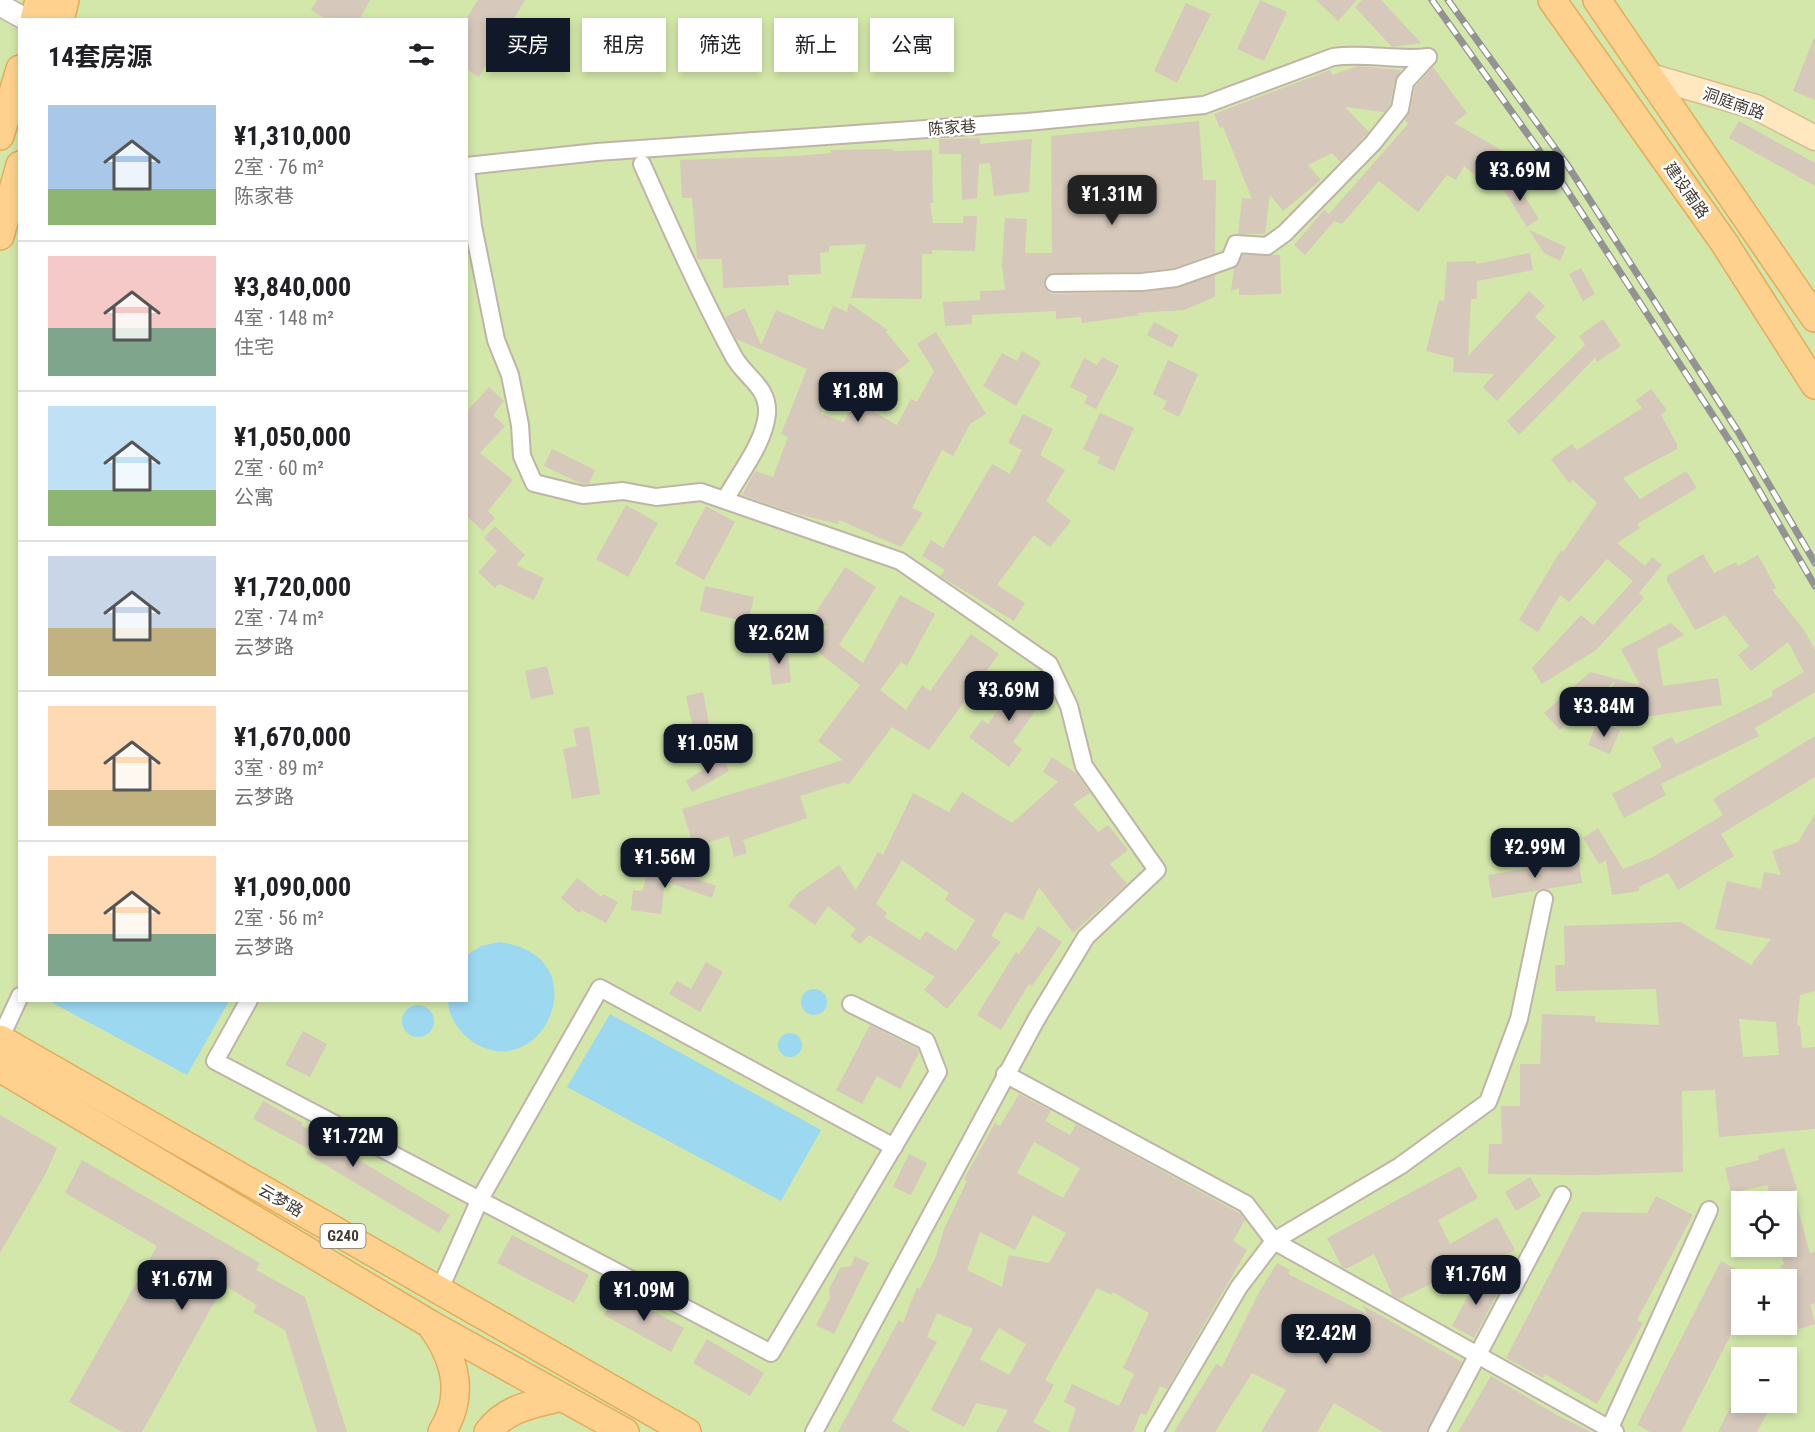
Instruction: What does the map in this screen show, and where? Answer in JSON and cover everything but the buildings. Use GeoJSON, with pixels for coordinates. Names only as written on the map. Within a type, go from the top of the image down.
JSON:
{"type":"FeatureCollection","features":[{"type":"Feature","properties":{"kind":"main road"},"geometry":{"type":"LineString","coordinates":[[34,18],[39,0]]}},
{"type":"Feature","properties":{"kind":"main road"},"geometry":{"type":"LineString","coordinates":[[60,18],[65,0]]}},
{"type":"Feature","properties":{"kind":"main road","name":"建设南路"},"geometry":{"type":"LineString","coordinates":[[1552,0],[1723,241],[1815,385]]}},
{"type":"Feature","properties":{"kind":"main road"},"geometry":{"type":"LineString","coordinates":[[1597,0],[1815,318]]}},
{"type":"Feature","properties":{"kind":"main road"},"geometry":{"type":"LineString","coordinates":[[0,136],[18,76]]}},
{"type":"Feature","properties":{"kind":"main road","name":"洞庭南路"},"geometry":{"type":"LineString","coordinates":[[1650,76],[1756,107],[1815,138]]}},
{"type":"Feature","properties":{"kind":"main road"},"geometry":{"type":"LineString","coordinates":[[0,236],[18,172]]}},
{"type":"Feature","properties":{"kind":"main road","name":"云梦路"},"geometry":{"type":"LineString","coordinates":[[0,1039],[687,1432]]}},
{"type":"Feature","properties":{"kind":"main road","name":"G240"},"geometry":{"type":"LineString","coordinates":[[0,1068],[430,1324],[625,1432]]}},
{"type":"Feature","properties":{"kind":"main road"},"geometry":{"type":"LineString","coordinates":[[430,1324],[450,1356],[455,1380],[456,1402],[442,1432]]}},
{"type":"Feature","properties":{"kind":"main road"},"geometry":{"type":"LineString","coordinates":[[488,1432],[504,1414],[532,1403],[561,1397]]}},
{"type":"Feature","properties":{"kind":"street"},"geometry":{"type":"LineString","coordinates":[[0,5],[23,18]]}},
{"type":"Feature","properties":{"kind":"street","name":"陈家巷"},"geometry":{"type":"LineString","coordinates":[[468,167],[597,152],[1027,122],[1204,105],[1333,57],[1348,55],[1404,60],[1428,57],[1405,82],[1400,109],[1374,143],[1285,233],[1267,246],[1236,244],[1230,259],[1176,278],[1142,282],[1054,283]]}},
{"type":"Feature","properties":{"kind":"street"},"geometry":{"type":"LineString","coordinates":[[642,164],[687,264],[736,361],[765,394],[767,413],[764,431],[725,500]]}},
{"type":"Feature","properties":{"kind":"street"},"geometry":{"type":"LineString","coordinates":[[468,184],[473,226],[496,340],[510,375],[520,425],[522,456],[534,483],[583,495],[623,491],[656,497],[701,492],[900,561],[1049,664],[1069,706],[1084,766],[1157,870],[1086,937],[1005,1074],[814,1432]]}},
{"type":"Feature","properties":{"kind":"street"},"geometry":{"type":"LineString","coordinates":[[1154,1432],[1239,1287],[1274,1242],[1400,1166],[1488,1102],[1519,1019],[1544,899]]}},
{"type":"Feature","properties":{"kind":"street"},"geometry":{"type":"LineString","coordinates":[[439,1291],[480,1199],[600,988],[894,1147]]}},
{"type":"Feature","properties":{"kind":"street"},"geometry":{"type":"LineString","coordinates":[[0,1039],[18,1000]]}},
{"type":"Feature","properties":{"kind":"street"},"geometry":{"type":"LineString","coordinates":[[248,1002],[215,1060],[771,1353],[938,1072],[926,1041],[851,1004]]}},
{"type":"Feature","properties":{"kind":"street"},"geometry":{"type":"LineString","coordinates":[[1005,1074],[1246,1204],[1274,1242],[1611,1431],[1709,1210]]}},
{"type":"Feature","properties":{"kind":"street"},"geometry":{"type":"LineString","coordinates":[[1437,1432],[1562,1195]]}},
{"type":"Feature","properties":{"kind":"green space"},"geometry":{"type":"Polygon","coordinates":[[[0,0],[1815,0],[1815,1432],[0,1432],[0,0]]]}},
{"type":"Feature","properties":{"kind":"water"},"geometry":{"type":"Polygon","coordinates":[[[499,942],[530,952],[548,969],[554,991],[551,1014],[539,1034],[521,1047],[498,1051],[473,1042],[463,1034],[453,1019],[448,1002],[468,1002],[468,954],[481,946],[499,942]]]}},
{"type":"Feature","properties":{"kind":"water"},"geometry":{"type":"Polygon","coordinates":[[[814,989],[823,993],[827,1002],[823,1011],[814,1015],[805,1011],[801,1002],[805,993],[814,989]]]}},
{"type":"Feature","properties":{"kind":"water"},"geometry":{"type":"Polygon","coordinates":[[[51,1002],[228,1002],[187,1075],[51,1002]]]}},
{"type":"Feature","properties":{"kind":"water"},"geometry":{"type":"Polygon","coordinates":[[[418,1005],[429,1010],[434,1021],[429,1032],[418,1037],[407,1032],[402,1021],[407,1010],[418,1005]]]}},
{"type":"Feature","properties":{"kind":"water"},"geometry":{"type":"Polygon","coordinates":[[[610,1014],[821,1130],[781,1201],[567,1087],[610,1014]]]}},
{"type":"Feature","properties":{"kind":"water"},"geometry":{"type":"Polygon","coordinates":[[[790,1033],[795,1034],[801,1040],[801,1050],[795,1056],[790,1057],[785,1056],[779,1050],[778,1045],[779,1040],[785,1034],[790,1033]]]}},
{"type":"Feature","properties":{"kind":"railway"},"geometry":{"type":"LineString","coordinates":[[1432,0],[1561,181],[1736,451],[1815,586]]}},
{"type":"Feature","properties":{"kind":"railway"},"geometry":{"type":"LineString","coordinates":[[1448,0],[1568,166],[1737,430],[1815,563]]}}]}
